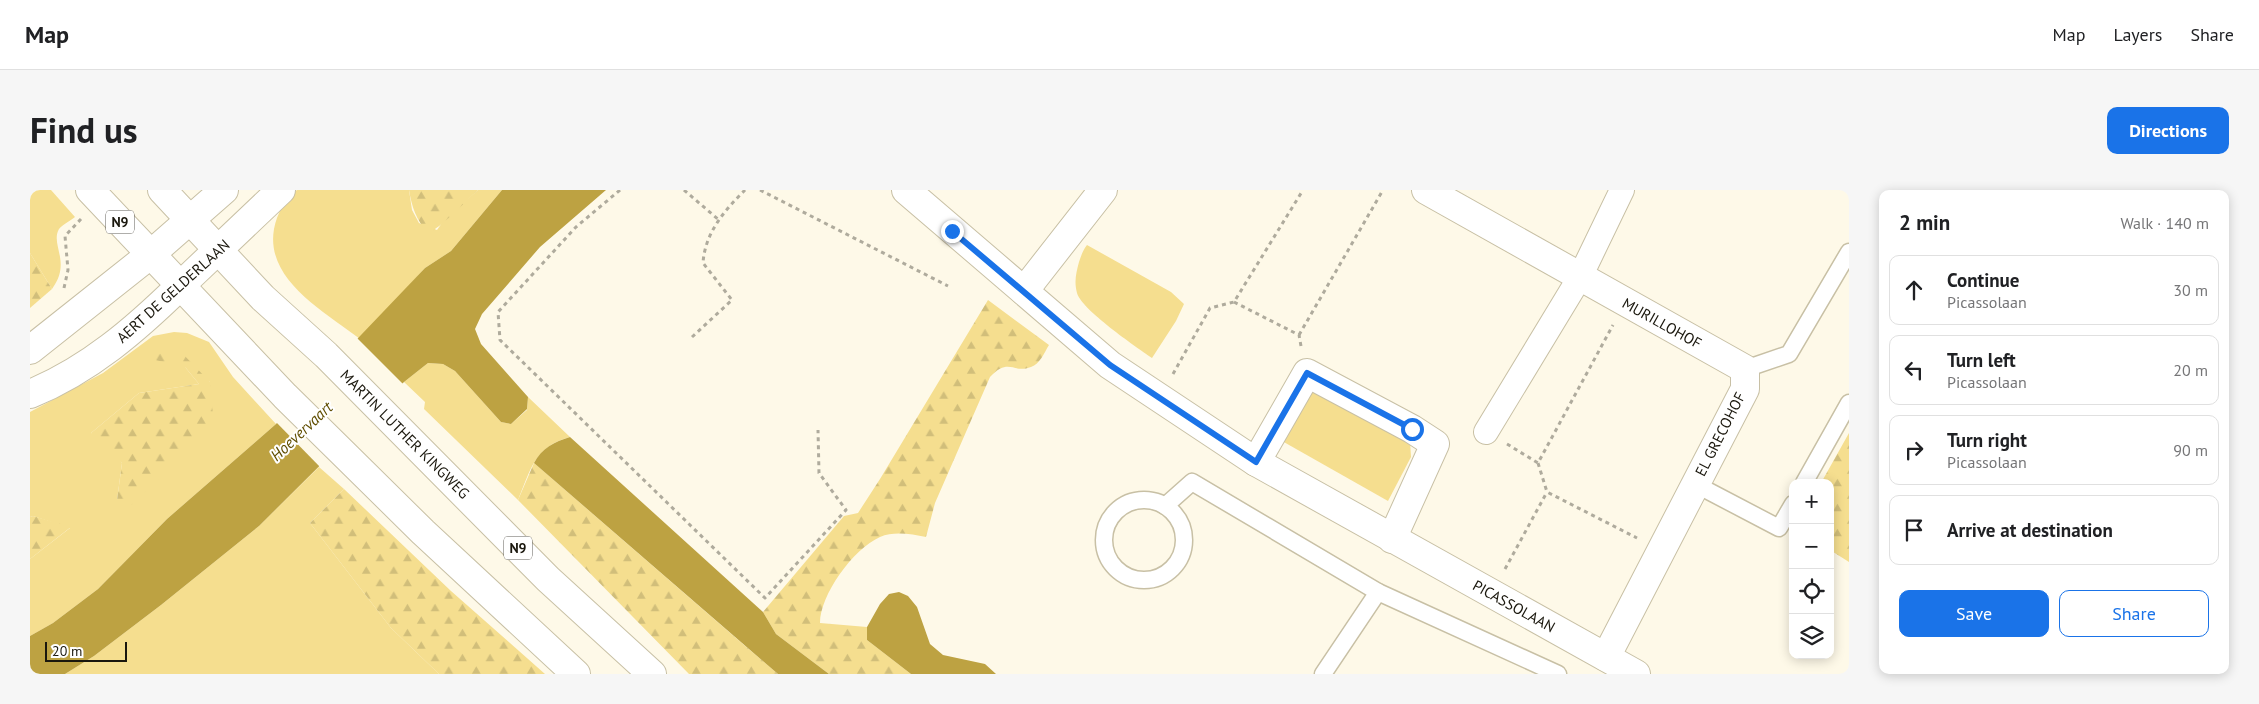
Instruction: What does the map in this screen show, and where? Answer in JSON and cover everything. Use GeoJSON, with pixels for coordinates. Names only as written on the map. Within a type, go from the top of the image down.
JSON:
{"type":"FeatureCollection","features":[{"type":"Feature","properties":{"kind":"main road","name":"MARTIN LUTHER KINGWEG"},"geometry":{"type":"LineString","coordinates":[[162,190],[263,298],[326,355],[548,579],[652,674]]}},
{"type":"Feature","properties":{"kind":"main road"},"geometry":{"type":"LineString","coordinates":[[30,350],[151,254],[224,190]]}},
{"type":"Feature","properties":{"kind":"main road","name":"AERT DE GELDERLAAN"},"geometry":{"type":"LineString","coordinates":[[30,394],[74,373],[137,327],[281,190]]}},
{"type":"Feature","properties":{"kind":"main road","name":"PICASSOLAAN"},"geometry":{"type":"LineString","coordinates":[[906,190],[1110,365],[1159,398],[1256,462],[1636,674]]}},
{"type":"Feature","properties":{"kind":"main road"},"geometry":{"type":"LineString","coordinates":[[1024,291],[1103,190]]}},
{"type":"Feature","properties":{"kind":"main road","name":"MURILLOHOF"},"geometry":{"type":"LineString","coordinates":[[1426,190],[1745,369]]}},
{"type":"Feature","properties":{"kind":"main road","name":"N9"},"geometry":{"type":"LineString","coordinates":[[96,197],[285,396],[423,532],[576,674]]}},
{"type":"Feature","properties":{"kind":"main road","name":"EL GRECOHOF"},"geometry":{"type":"LineString","coordinates":[[1606,657],[1745,389],[1745,369]]}},
{"type":"Feature","properties":{"kind":"main road"},"geometry":{"type":"LineString","coordinates":[[1256,462],[1307,373],[1412,429],[1436,444],[1392,539]]}},
{"type":"Feature","properties":{"kind":"street"},"geometry":{"type":"LineString","coordinates":[[1486,432],[1580,277],[1622,190]]}},
{"type":"Feature","properties":{"kind":"lane"},"geometry":{"type":"LineString","coordinates":[[1745,369],[1790,354],[1849,252]]}},
{"type":"Feature","properties":{"kind":"lane"},"geometry":{"type":"LineString","coordinates":[[1806,479],[1849,403]]}},
{"type":"Feature","properties":{"kind":"lane"},"geometry":{"type":"LineString","coordinates":[[1165,506],[1192,482],[1378,592],[1556,673]]}},
{"type":"Feature","properties":{"kind":"lane","name":"EL GRECOHOF"},"geometry":{"type":"LineString","coordinates":[[1695,484],[1779,528],[1789,511]]}},
{"type":"Feature","properties":{"kind":"lane"},"geometry":{"type":"LineString","coordinates":[[1140,500],[1153,501],[1165,506],[1178,521],[1184,540],[1182,552],[1176,564],[1166,573],[1154,579],[1141,580],[1128,577],[1117,570],[1109,559],[1105,547],[1105,534],[1109,522],[1116,511],[1140,500]]}},
{"type":"Feature","properties":{"kind":"lane"},"geometry":{"type":"LineString","coordinates":[[1323,674],[1378,592]]}},
{"type":"Feature","properties":{"kind":"path"},"geometry":{"type":"LineString","coordinates":[[620,190],[576,227],[498,312],[500,340],[765,598],[846,510],[818,473],[818,430]]}},
{"type":"Feature","properties":{"kind":"path"},"geometry":{"type":"LineString","coordinates":[[684,190],[719,220]]}},
{"type":"Feature","properties":{"kind":"path"},"geometry":{"type":"LineString","coordinates":[[692,337],[732,300],[703,263],[704,249],[719,220],[745,190]]}},
{"type":"Feature","properties":{"kind":"path"},"geometry":{"type":"LineString","coordinates":[[760,190],[948,286]]}},
{"type":"Feature","properties":{"kind":"path"},"geometry":{"type":"LineString","coordinates":[[1234,302],[1302,190]]}},
{"type":"Feature","properties":{"kind":"path"},"geometry":{"type":"LineString","coordinates":[[1307,373],[1299,335],[1383,190]]}},
{"type":"Feature","properties":{"kind":"path"},"geometry":{"type":"LineString","coordinates":[[57,294],[64,288],[68,270],[65,236],[96,197]]}},
{"type":"Feature","properties":{"kind":"path"},"geometry":{"type":"LineString","coordinates":[[1159,398],[1210,308],[1234,302],[1299,335]]}},
{"type":"Feature","properties":{"kind":"path"},"geometry":{"type":"LineString","coordinates":[[1538,463],[1625,302]]}},
{"type":"Feature","properties":{"kind":"path"},"geometry":{"type":"LineString","coordinates":[[1486,432],[1538,463],[1546,492],[1491,594]]}},
{"type":"Feature","properties":{"kind":"path"},"geometry":{"type":"LineString","coordinates":[[1546,492],[1661,550]]}},
{"type":"Feature","properties":{"kind":"green space"},"geometry":{"type":"Polygon","coordinates":[[[30,190],[51,190],[75,217],[59,229],[57,235],[61,262],[58,279],[52,289],[30,253],[30,190]]]}},
{"type":"Feature","properties":{"kind":"green space"},"geometry":{"type":"Polygon","coordinates":[[[297,190],[409,190],[412,210],[419,223],[437,230],[444,220],[478,190],[502,190],[451,251],[425,268],[360,339],[300,293],[288,279],[279,264],[274,247],[275,223],[282,207],[297,190]]]}},
{"type":"Feature","properties":{"kind":"green space"},"geometry":{"type":"Polygon","coordinates":[[[409,190],[478,190],[446,220],[428,233],[415,213],[409,190]]]}},
{"type":"Feature","properties":{"kind":"green space"},"geometry":{"type":"Polygon","coordinates":[[[1087,245],[1171,292],[1184,304],[1176,321],[1152,358],[1098,318],[1081,300],[1077,293],[1076,278],[1083,251],[1087,245]]]}},
{"type":"Feature","properties":{"kind":"green space"},"geometry":{"type":"Polygon","coordinates":[[[30,253],[52,289],[30,308],[30,253]]]}},
{"type":"Feature","properties":{"kind":"green space"},"geometry":{"type":"Polygon","coordinates":[[[988,300],[1049,345],[1042,358],[1034,366],[1025,369],[1002,368],[990,377],[935,503],[926,537],[909,534],[891,534],[880,537],[870,543],[849,562],[840,574],[821,612],[820,623],[867,627],[867,640],[911,674],[829,674],[776,634],[763,612],[844,516],[858,513],[988,300]]]}},
{"type":"Feature","properties":{"kind":"green space"},"geometry":{"type":"Polygon","coordinates":[[[174,332],[187,333],[209,342],[233,377],[276,424],[167,519],[98,589],[53,623],[30,636],[30,559],[70,528],[33,516],[30,517],[30,412],[103,373],[153,336],[174,332]],[[185,367],[199,384],[139,393],[91,433],[122,463],[117,500],[210,382],[185,367]]]}},
{"type":"Feature","properties":{"kind":"green space"},"geometry":{"type":"Polygon","coordinates":[[[150,349],[179,350],[210,382],[214,427],[127,509],[117,500],[122,463],[95,445],[91,433],[139,393],[199,384],[185,367],[151,359],[150,349]]]}},
{"type":"Feature","properties":{"kind":"green space"},"geometry":{"type":"Polygon","coordinates":[[[428,363],[443,364],[455,371],[501,422],[511,424],[527,410],[528,397],[570,437],[558,441],[541,453],[531,469],[518,500],[424,409],[425,402],[404,382],[428,363]]]}},
{"type":"Feature","properties":{"kind":"green space"},"geometry":{"type":"Polygon","coordinates":[[[1313,391],[1410,441],[1411,457],[1388,501],[1282,441],[1307,394],[1313,391]]]}},
{"type":"Feature","properties":{"kind":"green space"},"geometry":{"type":"Polygon","coordinates":[[[1849,433],[1849,562],[1834,553],[1834,479],[1823,479],[1849,433]]]}},
{"type":"Feature","properties":{"kind":"green space"},"geometry":{"type":"Polygon","coordinates":[[[534,463],[778,674],[689,674],[518,500],[534,463]]]}},
{"type":"Feature","properties":{"kind":"green space"},"geometry":{"type":"Polygon","coordinates":[[[319,467],[344,489],[310,523],[391,628],[439,674],[65,674],[94,656],[161,605],[259,526],[319,467]]]}},
{"type":"Feature","properties":{"kind":"green space"},"geometry":{"type":"Polygon","coordinates":[[[344,489],[451,591],[545,674],[439,674],[391,628],[310,523],[344,489]]]}},
{"type":"Feature","properties":{"kind":"green space"},"geometry":{"type":"Polygon","coordinates":[[[33,516],[71,527],[30,559],[30,517],[33,516]]]}},
{"type":"Feature","properties":{"kind":"water","name":"Hoevervaart"},"geometry":{"type":"Polygon","coordinates":[[[502,190],[606,190],[540,247],[482,314],[475,329],[481,344],[528,397],[527,409],[511,424],[501,422],[455,371],[443,364],[428,363],[404,382],[259,526],[161,605],[94,656],[65,674],[30,674],[30,636],[53,623],[98,589],[167,519],[276,424],[425,268],[451,251],[502,190]]]}},
{"type":"Feature","properties":{"kind":"water"},"geometry":{"type":"Polygon","coordinates":[[[570,437],[763,612],[776,634],[829,674],[778,674],[534,463],[549,446],[570,437]]]}},
{"type":"Feature","properties":{"kind":"water"},"geometry":{"type":"Polygon","coordinates":[[[899,592],[908,596],[917,607],[930,644],[943,655],[985,664],[996,674],[911,674],[867,640],[867,627],[880,604],[889,594],[899,592]]]}},
{"type":"Feature","properties":{"kind":"pier"},"geometry":{"type":"Polygon","coordinates":[[[357,338],[404,385],[321,468],[275,421],[357,338]]]}},
{"type":"Feature","properties":{"kind":"route"},"geometry":{"type":"LineString","coordinates":[[952,231],[1110,365],[1256,462],[1307,373],[1412,429]]}}]}
